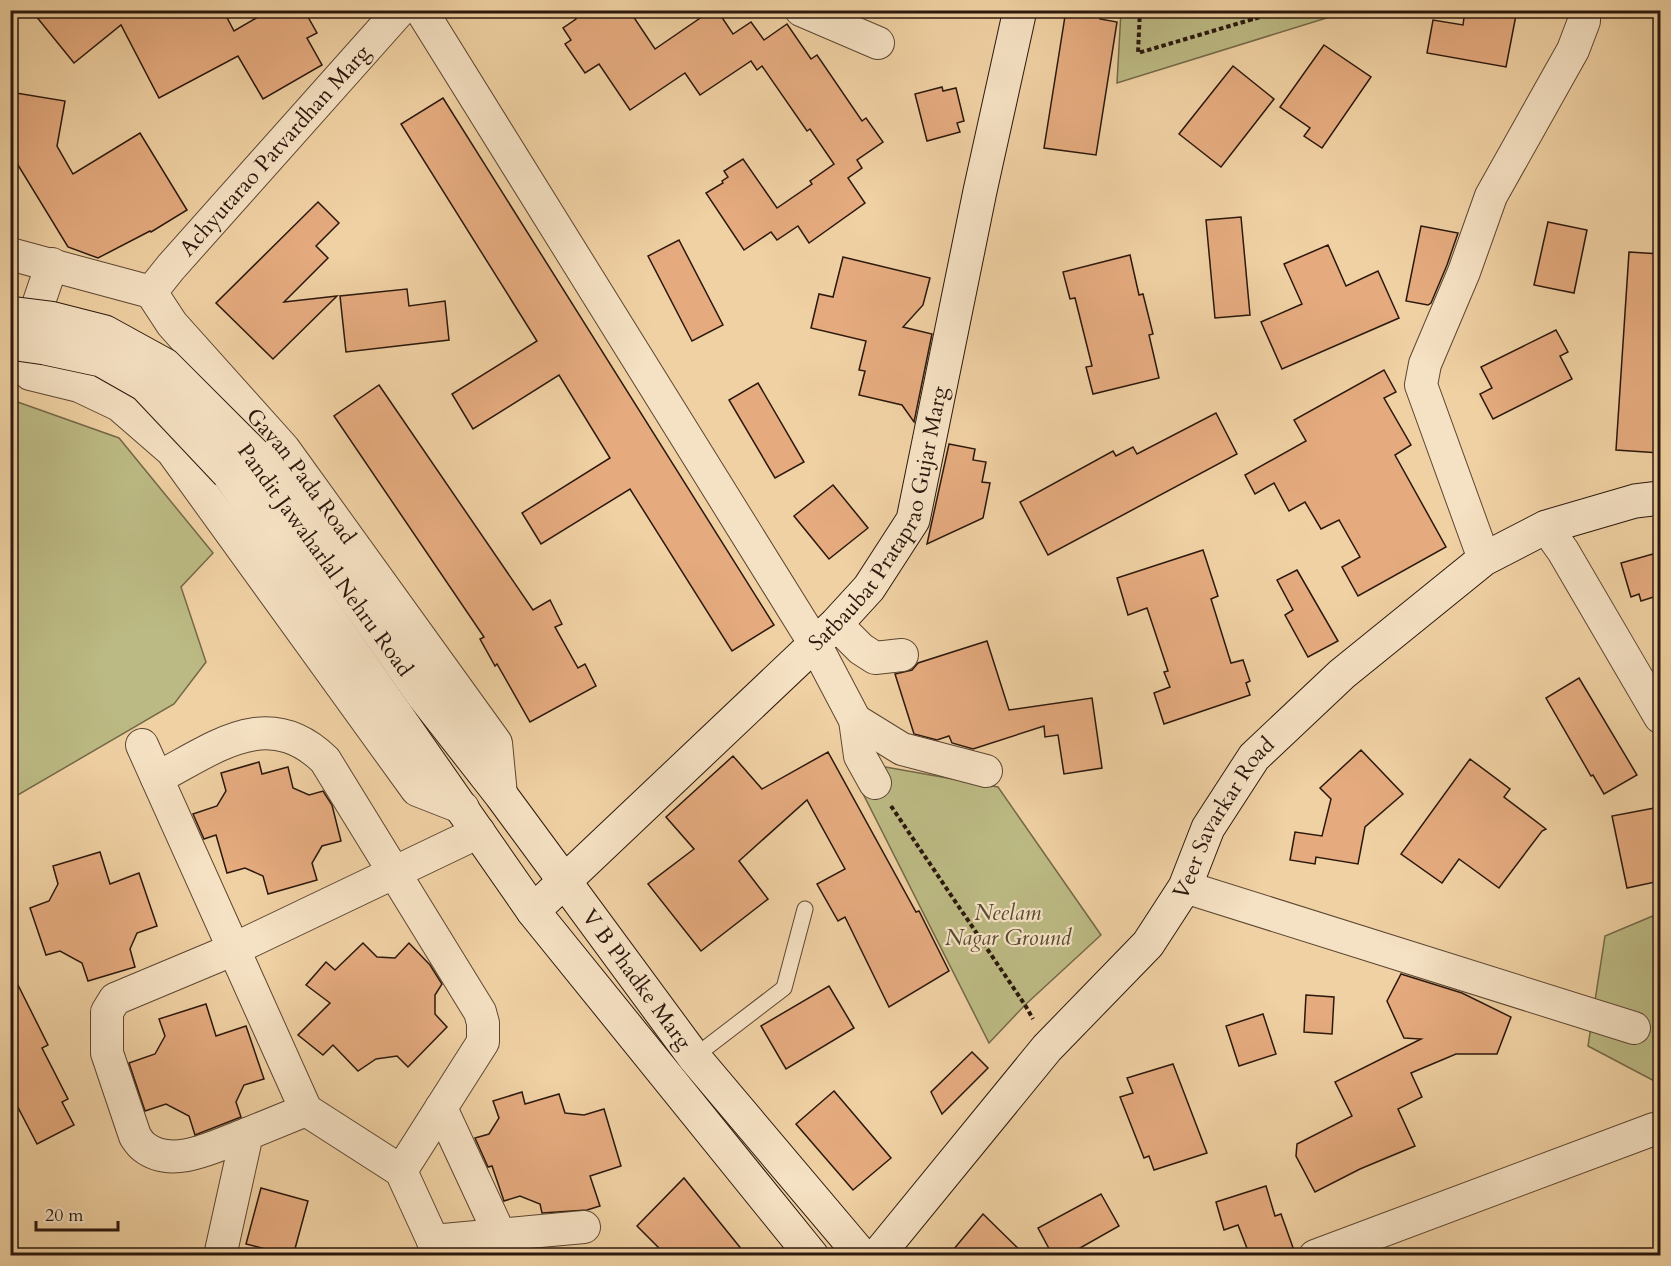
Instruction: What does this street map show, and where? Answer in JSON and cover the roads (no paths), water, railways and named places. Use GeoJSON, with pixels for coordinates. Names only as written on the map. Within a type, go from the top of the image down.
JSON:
{"type":"FeatureCollection","features":[{"type":"Feature","properties":{"kind":"main road","name":"Satbaubat Prataprao Gujar Marg"},"geometry":{"type":"LineString","coordinates":[[533,911],[563,880],[825,634],[868,588],[913,520],[980,191],[1020,10]]}},
{"type":"Feature","properties":{"kind":"main road","name":"Pandit Jawaharlal Nehru Road"},"geometry":{"type":"LineString","coordinates":[[10,313],[50,318],[105,332],[165,365],[254,454],[422,694]]}},
{"type":"Feature","properties":{"kind":"main road","name":"Pandit Jawaharlal Nehru Road"},"geometry":{"type":"LineString","coordinates":[[10,343],[101,360],[145,385],[228,473],[392,708]]}},
{"type":"Feature","properties":{"kind":"main road","name":"Veer Savarkar Road"},"geometry":{"type":"LineString","coordinates":[[877,1256],[1047,1048],[1148,944],[1185,887],[1208,828],[1254,757],[1342,674],[1484,559],[1546,526],[1635,501],[1660,498]]}},
{"type":"Feature","properties":{"kind":"main road","name":"V B Phadke Marg"},"geometry":{"type":"LineString","coordinates":[[422,694],[501,795],[694,1057],[862,1256]]}},
{"type":"Feature","properties":{"kind":"main road","name":"V B Phadke Marg"},"geometry":{"type":"LineString","coordinates":[[392,708],[533,911],[812,1256]]}},
{"type":"Feature","properties":{"kind":"street","name":"Achyutarao Patvardhan Marg"},"geometry":{"type":"LineString","coordinates":[[151,292],[400,10]]}},
{"type":"Feature","properties":{"kind":"street"},"geometry":{"type":"LineString","coordinates":[[421,10],[825,634],[855,720],[860,756],[875,783]]}},
{"type":"Feature","properties":{"kind":"street"},"geometry":{"type":"LineString","coordinates":[[801,10],[878,43]]}},
{"type":"Feature","properties":{"kind":"street"},"geometry":{"type":"LineString","coordinates":[[1484,559],[1421,385],[1425,364],[1464,272],[1491,196],[1573,50],[1584,21],[1584,10]]}},
{"type":"Feature","properties":{"kind":"street"},"geometry":{"type":"LineString","coordinates":[[10,254],[151,292]]}},
{"type":"Feature","properties":{"kind":"street"},"geometry":{"type":"LineString","coordinates":[[52,264],[27,340],[30,374],[79,386],[119,405],[172,451],[417,790],[471,820],[393,873],[232,950],[115,999],[107,1012],[107,1053],[135,1136],[144,1147],[164,1156],[186,1156],[306,1110]]}},
{"type":"Feature","properties":{"kind":"street","name":"Gavan Pada Road"},"geometry":{"type":"LineString","coordinates":[[151,292],[172,324],[284,449],[496,743],[501,795]]}},
{"type":"Feature","properties":{"kind":"street"},"geometry":{"type":"LineString","coordinates":[[1546,526],[1660,717]]}},
{"type":"Feature","properties":{"kind":"street"},"geometry":{"type":"LineString","coordinates":[[825,634],[861,649],[875,658],[902,655]]}},
{"type":"Feature","properties":{"kind":"street"},"geometry":{"type":"LineString","coordinates":[[855,720],[902,748],[986,771]]}},
{"type":"Feature","properties":{"kind":"street"},"geometry":{"type":"LineString","coordinates":[[157,778],[239,736],[256,732],[294,739],[311,747],[325,760],[480,1012],[483,1023],[483,1042],[401,1171]]}},
{"type":"Feature","properties":{"kind":"street"},"geometry":{"type":"LineString","coordinates":[[142,745],[232,950],[306,1110],[401,1171],[436,1248],[500,1236],[585,1227]]}},
{"type":"Feature","properties":{"kind":"street"},"geometry":{"type":"LineString","coordinates":[[1185,887],[1634,1028]]}},
{"type":"Feature","properties":{"kind":"street"},"geometry":{"type":"LineString","coordinates":[[441,1108],[500,1236]]}},
{"type":"Feature","properties":{"kind":"street"},"geometry":{"type":"LineString","coordinates":[[1315,1256],[1654,1129]]}},
{"type":"Feature","properties":{"kind":"street"},"geometry":{"type":"LineString","coordinates":[[220,1256],[248,1134]]}},
{"type":"Feature","properties":{"kind":"lane"},"geometry":{"type":"LineString","coordinates":[[694,1057],[783,988],[805,909]]}},
{"type":"Feature","properties":{"kind":"park label","name":"Neelam Nagar Ground"},"geometry":{"type":"Point","coordinates":[1008,926]}}]}
